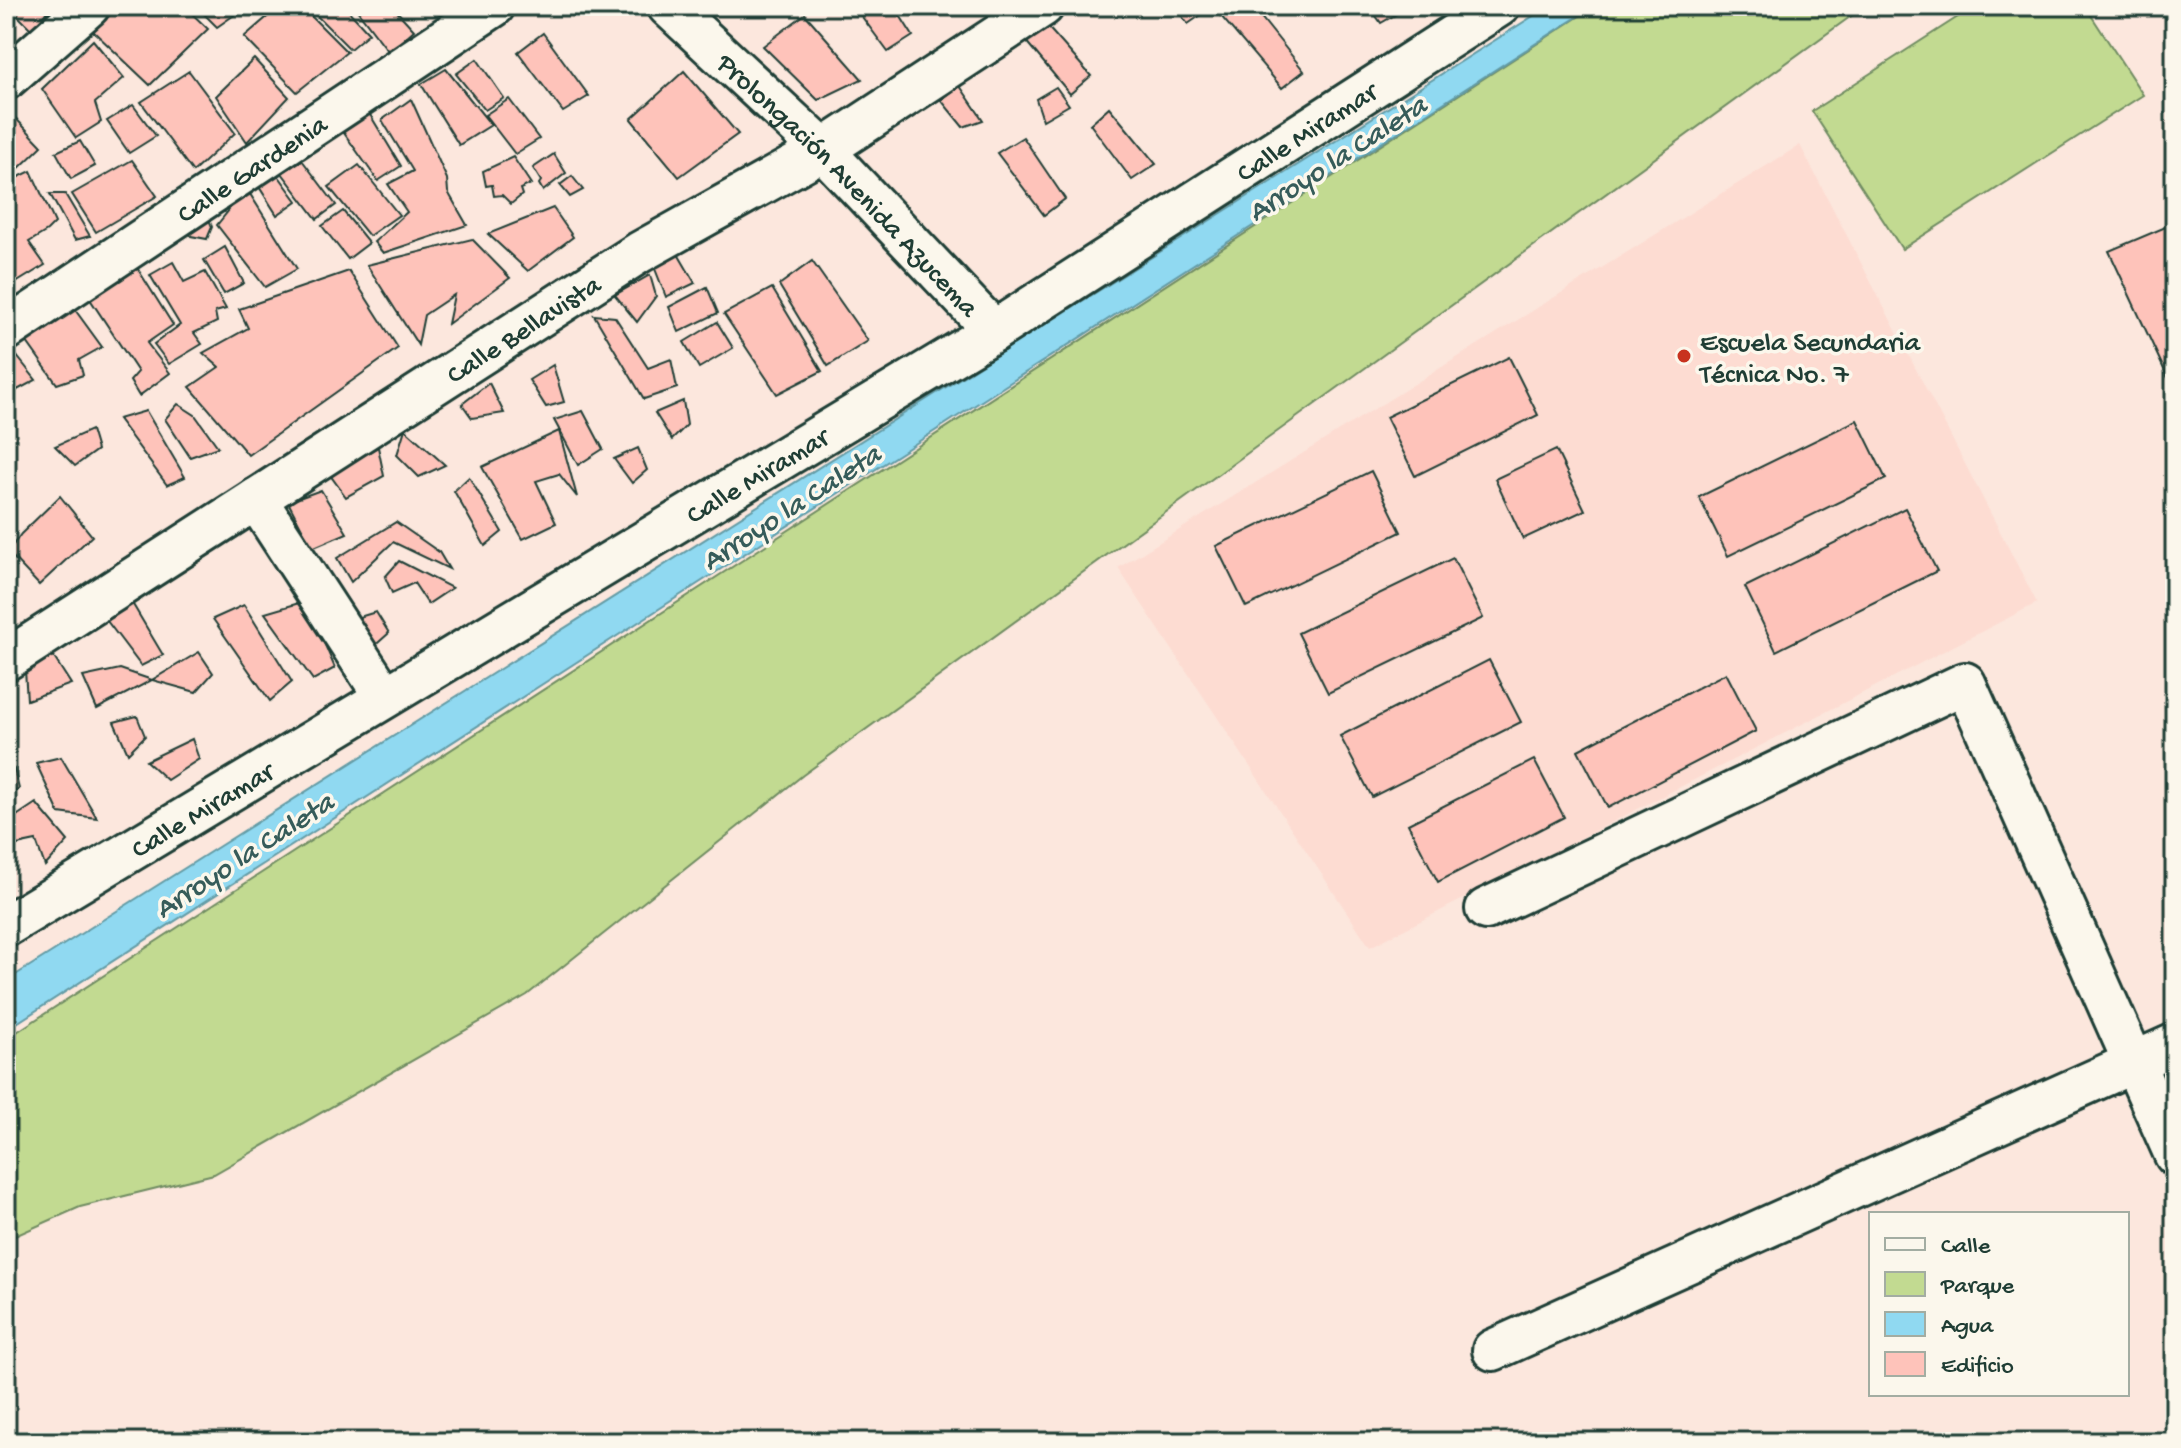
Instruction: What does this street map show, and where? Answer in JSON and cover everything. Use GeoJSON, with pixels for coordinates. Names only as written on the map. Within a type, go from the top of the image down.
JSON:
{"type":"FeatureCollection","features":[{"type":"Feature","properties":{"kind":"street"},"geometry":{"type":"LineString","coordinates":[[6,79],[89,6]]}},
{"type":"Feature","properties":{"kind":"street","name":"Calle Gardenia"},"geometry":{"type":"LineString","coordinates":[[6,330],[494,6]]}},
{"type":"Feature","properties":{"kind":"street","name":"Prolongación Avenida Azucema"},"geometry":{"type":"LineString","coordinates":[[668,6],[823,150],[994,331]]}},
{"type":"Feature","properties":{"kind":"street","name":"Calle Bellavista"},"geometry":{"type":"LineString","coordinates":[[6,660],[640,252],[823,150],[1043,6]]}},
{"type":"Feature","properties":{"kind":"street","name":"Calle Miramar"},"geometry":{"type":"LineString","coordinates":[[6,926],[994,331],[1499,6]]}},
{"type":"Feature","properties":{"kind":"street"},"geometry":{"type":"LineString","coordinates":[[256,499],[385,697]]}},
{"type":"Feature","properties":{"kind":"street"},"geometry":{"type":"LineString","coordinates":[[1486,909],[1965,683],[2175,1155]]}},
{"type":"Feature","properties":{"kind":"street"},"geometry":{"type":"LineString","coordinates":[[1493,1350],[2175,1044]]}},
{"type":"Feature","properties":{"kind":"shaded area","name":"Escuela Secundaria Técnica No. 7"},"geometry":{"type":"Polygon","coordinates":[[[1800,145],[2037,603],[1370,947],[1118,568],[1800,145]]]}},
{"type":"Feature","properties":{"kind":"green space"},"geometry":{"type":"Polygon","coordinates":[[[1595,6],[1865,6],[803,775],[527,995],[214,1174],[80,1207],[6,1240],[6,1039],[1595,6]]]}},
{"type":"Feature","properties":{"kind":"green space"},"geometry":{"type":"Polygon","coordinates":[[[1975,6],[2085,6],[2143,95],[1902,249],[1812,111],[1975,6]]]}},
{"type":"Feature","properties":{"kind":"water","name":"Arroyo la Caleta"},"geometry":{"type":"Polygon","coordinates":[[[1549,6],[1594,6],[6,1030],[6,981],[1549,6]]]}},
{"type":"Feature","properties":{"kind":"building"},"geometry":{"type":"Polygon","coordinates":[[[8,6],[51,6],[32,30],[8,6]]]}},
{"type":"Feature","properties":{"kind":"building"},"geometry":{"type":"Polygon","coordinates":[[[119,6],[184,6],[208,29],[150,85],[93,31],[119,6]]]}},
{"type":"Feature","properties":{"kind":"building"},"geometry":{"type":"Polygon","coordinates":[[[196,6],[247,6],[217,27],[196,6]]]}},
{"type":"Feature","properties":{"kind":"building"},"geometry":{"type":"Polygon","coordinates":[[[280,6],[301,6],[347,52],[297,92],[244,37],[280,6]]]}},
{"type":"Feature","properties":{"kind":"building"},"geometry":{"type":"Polygon","coordinates":[[[307,6],[344,6],[369,33],[350,49],[307,6]]]}},
{"type":"Feature","properties":{"kind":"building"},"geometry":{"type":"Polygon","coordinates":[[[354,6],[392,6],[414,30],[389,52],[354,6]]]}},
{"type":"Feature","properties":{"kind":"building"},"geometry":{"type":"Polygon","coordinates":[[[854,6],[894,6],[913,36],[888,52],[854,6]]]}},
{"type":"Feature","properties":{"kind":"building"},"geometry":{"type":"Polygon","coordinates":[[[1174,6],[1214,6],[1188,24],[1174,6]]]}},
{"type":"Feature","properties":{"kind":"building"},"geometry":{"type":"Polygon","coordinates":[[[1233,6],[1252,6],[1304,71],[1282,88],[1220,15],[1233,6]]]}},
{"type":"Feature","properties":{"kind":"building"},"geometry":{"type":"Polygon","coordinates":[[[1369,6],[1406,6],[1407,8],[1381,23],[1369,6]]]}},
{"type":"Feature","properties":{"kind":"building"},"geometry":{"type":"Polygon","coordinates":[[[805,14],[862,79],[818,100],[763,46],[805,14]]]}},
{"type":"Feature","properties":{"kind":"building"},"geometry":{"type":"Polygon","coordinates":[[[1039,17],[1091,76],[1070,94],[1020,34],[1039,17]]]}},
{"type":"Feature","properties":{"kind":"building"},"geometry":{"type":"Polygon","coordinates":[[[543,33],[589,96],[563,112],[518,52],[543,33]]]}},
{"type":"Feature","properties":{"kind":"building"},"geometry":{"type":"Polygon","coordinates":[[[93,40],[124,78],[95,103],[101,122],[76,138],[42,89],[93,40]]]}},
{"type":"Feature","properties":{"kind":"building"},"geometry":{"type":"Polygon","coordinates":[[[254,59],[289,97],[247,142],[216,96],[254,59]]]}},
{"type":"Feature","properties":{"kind":"building"},"geometry":{"type":"Polygon","coordinates":[[[477,59],[504,98],[485,110],[456,74],[477,59]]]}},
{"type":"Feature","properties":{"kind":"building"},"geometry":{"type":"Polygon","coordinates":[[[446,69],[491,125],[459,145],[421,84],[446,69]]]}},
{"type":"Feature","properties":{"kind":"building"},"geometry":{"type":"Polygon","coordinates":[[[189,71],[235,133],[193,172],[141,102],[189,71]]]}},
{"type":"Feature","properties":{"kind":"building"},"geometry":{"type":"Polygon","coordinates":[[[684,71],[738,134],[679,177],[631,119],[684,71]]]}},
{"type":"Feature","properties":{"kind":"building"},"geometry":{"type":"Polygon","coordinates":[[[960,86],[983,120],[963,127],[941,100],[960,86]]]}},
{"type":"Feature","properties":{"kind":"building"},"geometry":{"type":"Polygon","coordinates":[[[1056,87],[1069,105],[1043,120],[1036,99],[1056,87]]]}},
{"type":"Feature","properties":{"kind":"building"},"geometry":{"type":"Polygon","coordinates":[[[411,99],[447,179],[448,192],[467,225],[383,253],[374,242],[407,212],[388,184],[413,171],[382,120],[411,99]]]}},
{"type":"Feature","properties":{"kind":"building"},"geometry":{"type":"Polygon","coordinates":[[[509,99],[539,139],[515,154],[485,115],[509,99]]]}},
{"type":"Feature","properties":{"kind":"building"},"geometry":{"type":"Polygon","coordinates":[[[133,105],[156,136],[129,153],[107,121],[133,105]]]}},
{"type":"Feature","properties":{"kind":"building"},"geometry":{"type":"Polygon","coordinates":[[[1109,107],[1156,164],[1132,180],[1090,124],[1109,107]]]}},
{"type":"Feature","properties":{"kind":"building"},"geometry":{"type":"Polygon","coordinates":[[[6,108],[42,146],[15,172],[6,161],[6,108]]]}},
{"type":"Feature","properties":{"kind":"building"},"geometry":{"type":"Polygon","coordinates":[[[366,108],[401,166],[378,181],[339,126],[366,108]]]}},
{"type":"Feature","properties":{"kind":"building"},"geometry":{"type":"Polygon","coordinates":[[[1023,137],[1065,199],[1044,215],[997,153],[1023,137]]]}},
{"type":"Feature","properties":{"kind":"building"},"geometry":{"type":"Polygon","coordinates":[[[80,141],[95,166],[71,179],[56,152],[80,141]]]}},
{"type":"Feature","properties":{"kind":"building"},"geometry":{"type":"Polygon","coordinates":[[[554,154],[566,173],[543,191],[533,168],[554,154]]]}},
{"type":"Feature","properties":{"kind":"building"},"geometry":{"type":"Polygon","coordinates":[[[513,157],[531,184],[520,189],[522,195],[511,204],[502,195],[494,196],[492,185],[486,186],[483,171],[513,157]]]}},
{"type":"Feature","properties":{"kind":"building"},"geometry":{"type":"Polygon","coordinates":[[[132,160],[157,196],[96,232],[72,194],[132,160]]]}},
{"type":"Feature","properties":{"kind":"building"},"geometry":{"type":"Polygon","coordinates":[[[302,160],[336,205],[317,219],[282,173],[302,160]]]}},
{"type":"Feature","properties":{"kind":"building"},"geometry":{"type":"Polygon","coordinates":[[[359,165],[399,215],[369,236],[329,187],[359,165]]]}},
{"type":"Feature","properties":{"kind":"building"},"geometry":{"type":"Polygon","coordinates":[[[31,171],[55,223],[29,242],[45,265],[6,289],[6,183],[31,171]]]}},
{"type":"Feature","properties":{"kind":"building"},"geometry":{"type":"Polygon","coordinates":[[[275,171],[297,201],[277,215],[256,182],[275,171]]]}},
{"type":"Feature","properties":{"kind":"building"},"geometry":{"type":"Polygon","coordinates":[[[572,176],[583,190],[570,197],[560,185],[572,176]]]}},
{"type":"Feature","properties":{"kind":"building"},"geometry":{"type":"Polygon","coordinates":[[[240,178],[297,269],[265,287],[217,225],[229,210],[218,195],[240,178]]]}},
{"type":"Feature","properties":{"kind":"building"},"geometry":{"type":"Polygon","coordinates":[[[50,194],[65,194],[90,236],[75,240],[50,194]]]}},
{"type":"Feature","properties":{"kind":"building"},"geometry":{"type":"Polygon","coordinates":[[[210,198],[224,212],[207,214],[212,227],[207,239],[191,236],[181,217],[210,198]]]}},
{"type":"Feature","properties":{"kind":"building"},"geometry":{"type":"Polygon","coordinates":[[[553,208],[573,237],[528,271],[488,234],[553,208]]]}},
{"type":"Feature","properties":{"kind":"building"},"geometry":{"type":"Polygon","coordinates":[[[343,211],[369,243],[348,259],[322,226],[343,211]]]}},
{"type":"Feature","properties":{"kind":"building"},"geometry":{"type":"Polygon","coordinates":[[[2175,223],[2175,393],[2109,251],[2175,223]]]}},
{"type":"Feature","properties":{"kind":"building"},"geometry":{"type":"Polygon","coordinates":[[[472,239],[510,278],[448,324],[454,295],[424,315],[418,345],[367,265],[472,239]]]}},
{"type":"Feature","properties":{"kind":"building"},"geometry":{"type":"Polygon","coordinates":[[[671,242],[695,283],[666,297],[650,256],[671,242]]]}},
{"type":"Feature","properties":{"kind":"building"},"geometry":{"type":"Polygon","coordinates":[[[225,247],[244,283],[224,294],[204,260],[225,247]]]}},
{"type":"Feature","properties":{"kind":"building"},"geometry":{"type":"Polygon","coordinates":[[[812,261],[868,341],[828,366],[779,285],[812,261]]]}},
{"type":"Feature","properties":{"kind":"building"},"geometry":{"type":"Polygon","coordinates":[[[173,262],[184,282],[205,272],[226,309],[215,312],[217,322],[194,333],[202,344],[169,364],[154,344],[180,325],[150,275],[173,262]]]}},
{"type":"Feature","properties":{"kind":"building"},"geometry":{"type":"Polygon","coordinates":[[[134,263],[173,325],[147,343],[170,373],[139,396],[130,381],[138,372],[86,293],[134,263]]]}},
{"type":"Feature","properties":{"kind":"building"},"geometry":{"type":"Polygon","coordinates":[[[349,271],[398,348],[248,455],[190,387],[219,367],[203,353],[248,328],[239,309],[349,271]]]}},
{"type":"Feature","properties":{"kind":"building"},"geometry":{"type":"Polygon","coordinates":[[[650,275],[656,296],[637,322],[615,295],[650,275]]]}},
{"type":"Feature","properties":{"kind":"building"},"geometry":{"type":"Polygon","coordinates":[[[707,287],[718,313],[679,332],[669,307],[707,287]]]}},
{"type":"Feature","properties":{"kind":"building"},"geometry":{"type":"Polygon","coordinates":[[[772,288],[822,371],[777,394],[724,314],[772,288]]]}},
{"type":"Feature","properties":{"kind":"building"},"geometry":{"type":"Polygon","coordinates":[[[65,296],[102,347],[79,360],[83,375],[57,384],[17,328],[65,296]]]}},
{"type":"Feature","properties":{"kind":"building"},"geometry":{"type":"Polygon","coordinates":[[[594,315],[615,317],[648,368],[671,359],[677,388],[644,399],[594,315]]]}},
{"type":"Feature","properties":{"kind":"building"},"geometry":{"type":"Polygon","coordinates":[[[717,322],[733,348],[699,368],[684,342],[717,322]]]}},
{"type":"Feature","properties":{"kind":"building"},"geometry":{"type":"Polygon","coordinates":[[[6,346],[36,380],[6,396],[6,346]]]}},
{"type":"Feature","properties":{"kind":"building"},"geometry":{"type":"Polygon","coordinates":[[[1509,357],[1538,415],[1415,476],[1386,417],[1509,357]]]}},
{"type":"Feature","properties":{"kind":"building"},"geometry":{"type":"Polygon","coordinates":[[[553,365],[564,402],[546,407],[529,380],[553,365]]]}},
{"type":"Feature","properties":{"kind":"building"},"geometry":{"type":"Polygon","coordinates":[[[489,383],[504,413],[472,418],[462,404],[489,383]]]}},
{"type":"Feature","properties":{"kind":"building"},"geometry":{"type":"Polygon","coordinates":[[[683,401],[687,425],[672,440],[655,413],[683,401]]]}},
{"type":"Feature","properties":{"kind":"building"},"geometry":{"type":"Polygon","coordinates":[[[178,404],[195,415],[218,447],[190,457],[165,419],[178,404]]]}},
{"type":"Feature","properties":{"kind":"building"},"geometry":{"type":"Polygon","coordinates":[[[146,411],[185,477],[167,485],[118,419],[146,411]]]}},
{"type":"Feature","properties":{"kind":"building"},"geometry":{"type":"Polygon","coordinates":[[[583,411],[603,449],[578,465],[554,420],[583,411]]]}},
{"type":"Feature","properties":{"kind":"building"},"geometry":{"type":"Polygon","coordinates":[[[1857,420],[1886,479],[1728,556],[1699,497],[1857,420]]]}},
{"type":"Feature","properties":{"kind":"building"},"geometry":{"type":"Polygon","coordinates":[[[405,429],[445,465],[419,477],[397,455],[405,429]]]}},
{"type":"Feature","properties":{"kind":"building"},"geometry":{"type":"Polygon","coordinates":[[[91,430],[97,450],[75,466],[55,446],[91,430]]]}},
{"type":"Feature","properties":{"kind":"building"},"geometry":{"type":"Polygon","coordinates":[[[559,431],[577,497],[559,474],[536,481],[556,523],[523,539],[482,467],[559,431]]]}},
{"type":"Feature","properties":{"kind":"building"},"geometry":{"type":"Polygon","coordinates":[[[378,447],[384,476],[346,497],[330,475],[378,447]]]}},
{"type":"Feature","properties":{"kind":"building"},"geometry":{"type":"Polygon","coordinates":[[[638,448],[647,470],[632,483],[614,459],[638,448]]]}},
{"type":"Feature","properties":{"kind":"building"},"geometry":{"type":"Polygon","coordinates":[[[1556,450],[1585,510],[1523,539],[1495,479],[1556,450]]]}},
{"type":"Feature","properties":{"kind":"building"},"geometry":{"type":"Polygon","coordinates":[[[1371,471],[1401,532],[1246,607],[1216,546],[1371,471]]]}},
{"type":"Feature","properties":{"kind":"building"},"geometry":{"type":"Polygon","coordinates":[[[469,477],[502,532],[485,546],[454,491],[469,477]]]}},
{"type":"Feature","properties":{"kind":"building"},"geometry":{"type":"Polygon","coordinates":[[[321,490],[347,533],[312,548],[288,502],[321,490]]]}},
{"type":"Feature","properties":{"kind":"building"},"geometry":{"type":"Polygon","coordinates":[[[60,496],[92,536],[39,585],[8,552],[21,534],[60,496]]]}},
{"type":"Feature","properties":{"kind":"building"},"geometry":{"type":"Polygon","coordinates":[[[1905,508],[1937,571],[1776,651],[1745,587],[1905,508]]]}},
{"type":"Feature","properties":{"kind":"building"},"geometry":{"type":"Polygon","coordinates":[[[396,522],[439,552],[449,569],[393,542],[351,582],[337,558],[396,522]]]}},
{"type":"Feature","properties":{"kind":"building"},"geometry":{"type":"Polygon","coordinates":[[[1453,558],[1483,618],[1328,693],[1298,633],[1453,558]]]}},
{"type":"Feature","properties":{"kind":"building"},"geometry":{"type":"Polygon","coordinates":[[[399,561],[452,588],[428,604],[414,583],[392,593],[385,577],[399,561]]]}},
{"type":"Feature","properties":{"kind":"building"},"geometry":{"type":"Polygon","coordinates":[[[306,601],[335,668],[313,680],[265,613],[306,601]]]}},
{"type":"Feature","properties":{"kind":"building"},"geometry":{"type":"Polygon","coordinates":[[[132,603],[163,655],[141,666],[107,621],[132,603]]]}},
{"type":"Feature","properties":{"kind":"building"},"geometry":{"type":"Polygon","coordinates":[[[244,605],[292,682],[270,701],[213,619],[244,605]]]}},
{"type":"Feature","properties":{"kind":"building"},"geometry":{"type":"Polygon","coordinates":[[[376,612],[389,633],[369,651],[349,620],[376,612]]]}},
{"type":"Feature","properties":{"kind":"building"},"geometry":{"type":"Polygon","coordinates":[[[199,652],[213,673],[196,692],[152,680],[199,652]]]}},
{"type":"Feature","properties":{"kind":"building"},"geometry":{"type":"Polygon","coordinates":[[[53,656],[71,684],[27,700],[25,670],[53,656]]]}},
{"type":"Feature","properties":{"kind":"building"},"geometry":{"type":"Polygon","coordinates":[[[1489,660],[1521,722],[1372,797],[1340,736],[1489,660]]]}},
{"type":"Feature","properties":{"kind":"building"},"geometry":{"type":"Polygon","coordinates":[[[120,669],[152,680],[97,709],[83,677],[120,669]]]}},
{"type":"Feature","properties":{"kind":"building"},"geometry":{"type":"Polygon","coordinates":[[[1726,673],[1756,731],[1608,808],[1578,750],[1726,673]]]}},
{"type":"Feature","properties":{"kind":"building"},"geometry":{"type":"Polygon","coordinates":[[[137,716],[145,736],[128,753],[114,722],[137,716]]]}},
{"type":"Feature","properties":{"kind":"building"},"geometry":{"type":"Polygon","coordinates":[[[192,739],[199,759],[167,780],[146,761],[192,739]]]}},
{"type":"Feature","properties":{"kind":"building"},"geometry":{"type":"Polygon","coordinates":[[[61,757],[97,818],[59,813],[36,763],[61,757]]]}},
{"type":"Feature","properties":{"kind":"building"},"geometry":{"type":"Polygon","coordinates":[[[1534,760],[1564,817],[1438,882],[1408,824],[1534,760]]]}},
{"type":"Feature","properties":{"kind":"building"},"geometry":{"type":"Polygon","coordinates":[[[14,769],[19,789],[6,797],[6,773],[14,769]]]}},
{"type":"Feature","properties":{"kind":"building"},"geometry":{"type":"Polygon","coordinates":[[[36,803],[68,841],[45,866],[36,841],[12,846],[6,835],[6,823],[36,803]]]}},
{"type":"Feature","properties":{"kind":"place","name":"Escuela Secundaria Técnica No. 7"},"geometry":{"type":"Point","coordinates":[1684,356]}}]}
